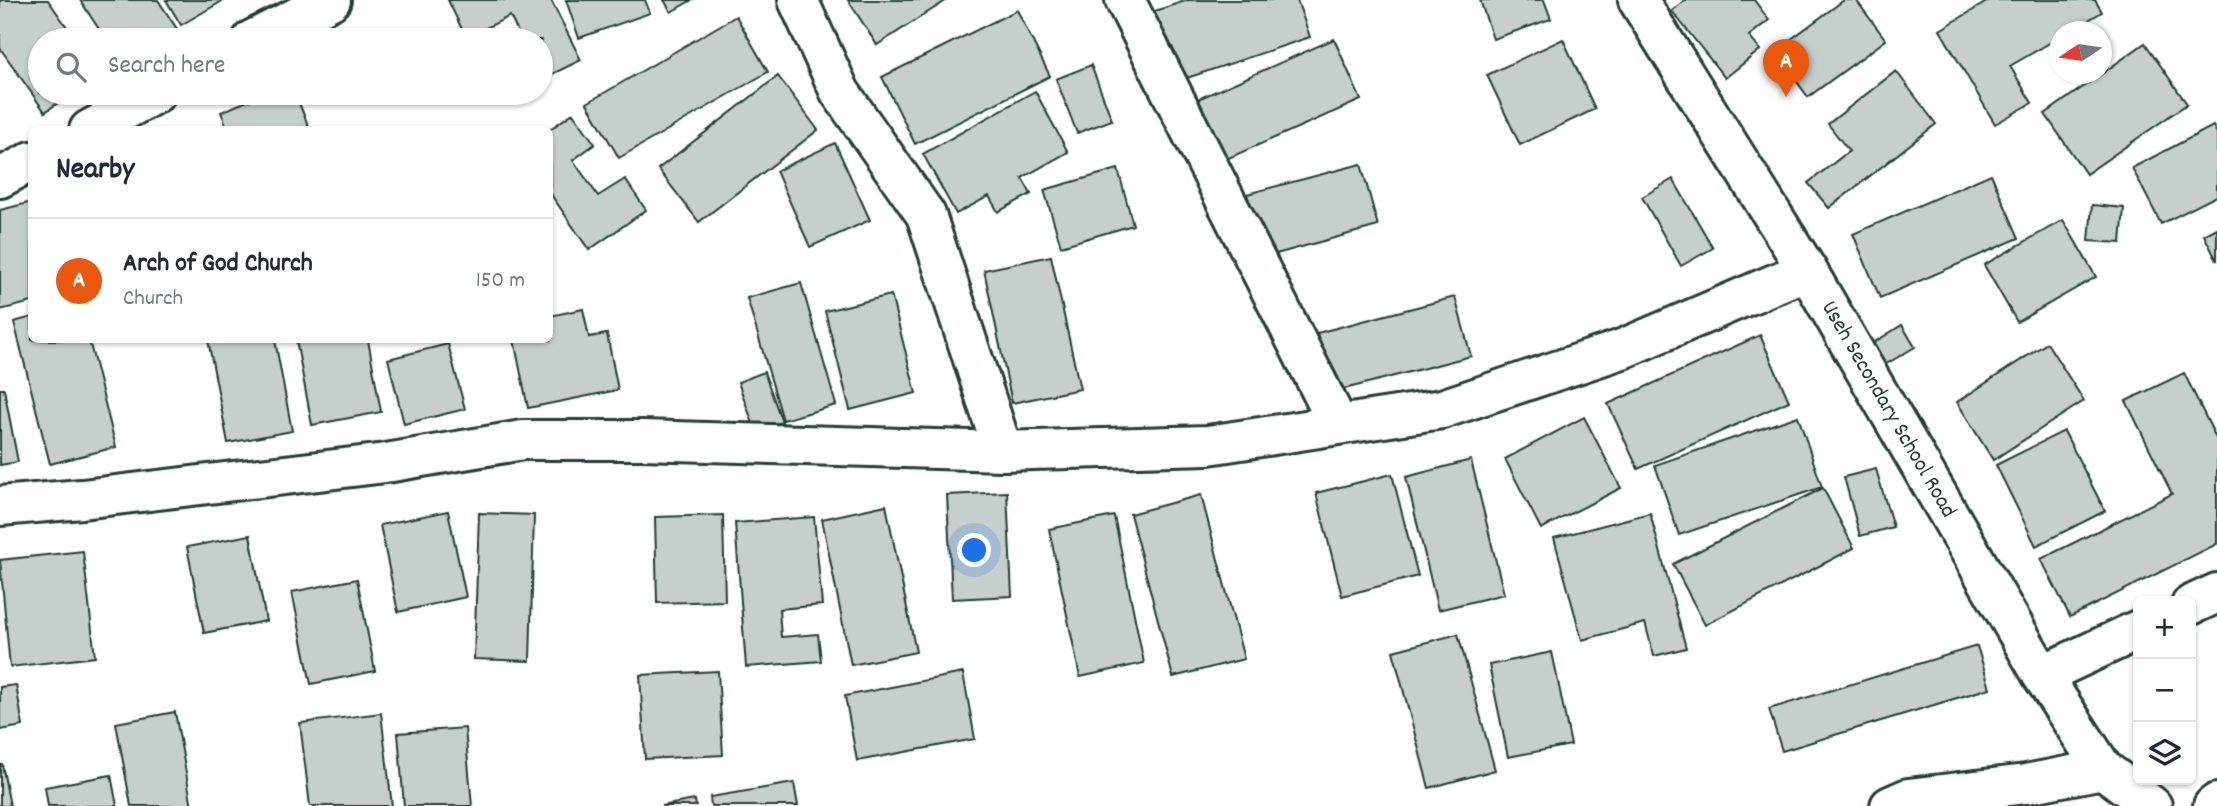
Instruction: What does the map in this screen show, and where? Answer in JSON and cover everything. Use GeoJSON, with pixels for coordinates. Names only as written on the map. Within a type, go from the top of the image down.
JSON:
{"type":"FeatureCollection","features":[{"type":"Feature","properties":{"kind":"street"},"geometry":{"type":"LineString","coordinates":[[276,28],[331,0]]}},
{"type":"Feature","properties":{"kind":"street"},"geometry":{"type":"LineString","coordinates":[[798,0],[840,92],[926,215],[1003,451]]}},
{"type":"Feature","properties":{"kind":"street"},"geometry":{"type":"LineString","coordinates":[[1125,0],[1338,424]]}},
{"type":"Feature","properties":{"kind":"street","name":"Useh Secondary School Road"},"geometry":{"type":"LineString","coordinates":[[1638,0],[1807,270],[2042,675],[2103,769],[2152,806]]}},
{"type":"Feature","properties":{"kind":"street"},"geometry":{"type":"LineString","coordinates":[[96,126],[134,105]]}},
{"type":"Feature","properties":{"kind":"street"},"geometry":{"type":"LineString","coordinates":[[0,178],[28,163]]}},
{"type":"Feature","properties":{"kind":"street"},"geometry":{"type":"LineString","coordinates":[[0,506],[82,499],[386,463],[523,440],[642,440],[1003,451],[1208,444],[1442,409],[1622,349],[1807,270]]}},
{"type":"Feature","properties":{"kind":"street"},"geometry":{"type":"LineString","coordinates":[[2196,603],[2217,593]]}},
{"type":"Feature","properties":{"kind":"street"},"geometry":{"type":"LineString","coordinates":[[2042,675],[2133,632]]}},
{"type":"Feature","properties":{"kind":"street"},"geometry":{"type":"LineString","coordinates":[[1890,806],[1908,798],[2026,784],[2103,769]]}},
{"type":"Feature","properties":{"kind":"street"},"geometry":{"type":"LineString","coordinates":[[2213,806],[2217,803]]}},
{"type":"Feature","properties":{"kind":"building"},"geometry":{"type":"Polygon","coordinates":[[[0,0],[48,0],[68,28],[28,28],[28,88],[0,48],[0,0]]]}},
{"type":"Feature","properties":{"kind":"building"},"geometry":{"type":"Polygon","coordinates":[[[80,0],[158,0],[176,28],[98,28],[80,0]]]}},
{"type":"Feature","properties":{"kind":"building"},"geometry":{"type":"Polygon","coordinates":[[[166,0],[224,0],[181,25],[166,0]]]}},
{"type":"Feature","properties":{"kind":"building"},"geometry":{"type":"Polygon","coordinates":[[[448,0],[551,0],[581,60],[553,74],[553,28],[516,28],[510,16],[486,28],[461,28],[448,0]]]}},
{"type":"Feature","properties":{"kind":"building"},"geometry":{"type":"Polygon","coordinates":[[[566,0],[645,0],[650,13],[579,38],[566,0]]]}},
{"type":"Feature","properties":{"kind":"building"},"geometry":{"type":"Polygon","coordinates":[[[664,0],[692,0],[671,12],[664,0]]]}},
{"type":"Feature","properties":{"kind":"building"},"geometry":{"type":"Polygon","coordinates":[[[848,0],[947,0],[877,45],[848,0]]]}},
{"type":"Feature","properties":{"kind":"building"},"geometry":{"type":"Polygon","coordinates":[[[1188,0],[1297,0],[1310,37],[1175,82],[1152,12],[1188,0]]]}},
{"type":"Feature","properties":{"kind":"building"},"geometry":{"type":"Polygon","coordinates":[[[1480,0],[1544,0],[1551,19],[1493,39],[1480,0]]]}},
{"type":"Feature","properties":{"kind":"building"},"geometry":{"type":"Polygon","coordinates":[[[1685,0],[1754,0],[1769,20],[1749,36],[1760,50],[1725,78],[1672,11],[1685,0]]]}},
{"type":"Feature","properties":{"kind":"building"},"geometry":{"type":"Polygon","coordinates":[[[1844,0],[1856,0],[1886,40],[1808,97],[1775,51],[1844,0]]]}},
{"type":"Feature","properties":{"kind":"building"},"geometry":{"type":"Polygon","coordinates":[[[1990,0],[2095,0],[2102,12],[2087,21],[2049,21],[2049,43],[2010,66],[2032,103],[1995,124],[1940,30],[1990,0]]]}},
{"type":"Feature","properties":{"kind":"building"},"geometry":{"type":"Polygon","coordinates":[[[1017,10],[1050,76],[915,144],[882,77],[1017,10]]]}},
{"type":"Feature","properties":{"kind":"building"},"geometry":{"type":"Polygon","coordinates":[[[736,16],[768,72],[619,158],[587,103],[736,16]]]}},
{"type":"Feature","properties":{"kind":"building"},"geometry":{"type":"Polygon","coordinates":[[[1334,39],[1361,100],[1224,160],[1198,99],[1334,39]]]}},
{"type":"Feature","properties":{"kind":"building"},"geometry":{"type":"Polygon","coordinates":[[[1563,39],[1595,109],[1520,145],[1487,75],[1563,39]]]}},
{"type":"Feature","properties":{"kind":"building"},"geometry":{"type":"Polygon","coordinates":[[[2145,43],[2187,104],[2086,174],[2045,114],[2087,84],[2112,84],[2112,66],[2145,43]]]}},
{"type":"Feature","properties":{"kind":"building"},"geometry":{"type":"Polygon","coordinates":[[[1091,65],[1112,120],[1077,133],[1056,79],[1091,65]]]}},
{"type":"Feature","properties":{"kind":"building"},"geometry":{"type":"Polygon","coordinates":[[[1896,71],[1936,124],[1829,208],[1808,183],[1849,151],[1828,124],[1896,71]]]}},
{"type":"Feature","properties":{"kind":"building"},"geometry":{"type":"Polygon","coordinates":[[[778,76],[818,130],[699,222],[658,169],[778,76]]]}},
{"type":"Feature","properties":{"kind":"building"},"geometry":{"type":"Polygon","coordinates":[[[1035,91],[1068,152],[1022,178],[1031,194],[998,212],[989,196],[956,214],[923,154],[1035,91]]]}},
{"type":"Feature","properties":{"kind":"building"},"geometry":{"type":"Polygon","coordinates":[[[40,105],[55,105],[45,112],[40,105]]]}},
{"type":"Feature","properties":{"kind":"building"},"geometry":{"type":"Polygon","coordinates":[[[238,105],[300,105],[308,126],[226,126],[221,112],[238,105]]]}},
{"type":"Feature","properties":{"kind":"building"},"geometry":{"type":"Polygon","coordinates":[[[573,113],[595,144],[573,160],[598,196],[625,179],[646,210],[589,250],[553,197],[553,127],[573,113]]]}},
{"type":"Feature","properties":{"kind":"building"},"geometry":{"type":"Polygon","coordinates":[[[2213,126],[2217,133],[2217,196],[2161,224],[2132,168],[2213,126]]]}},
{"type":"Feature","properties":{"kind":"building"},"geometry":{"type":"Polygon","coordinates":[[[835,143],[870,220],[810,247],[776,171],[835,143]]]}},
{"type":"Feature","properties":{"kind":"building"},"geometry":{"type":"Polygon","coordinates":[[[1361,164],[1378,226],[1265,257],[1247,194],[1361,164]]]}},
{"type":"Feature","properties":{"kind":"building"},"geometry":{"type":"Polygon","coordinates":[[[1118,169],[1133,225],[1061,246],[1044,190],[1118,169]]]}},
{"type":"Feature","properties":{"kind":"building"},"geometry":{"type":"Polygon","coordinates":[[[1991,174],[2019,238],[1880,298],[1853,234],[1991,174]]]}},
{"type":"Feature","properties":{"kind":"building"},"geometry":{"type":"Polygon","coordinates":[[[1673,179],[1713,248],[1681,266],[1642,197],[1673,179]]]}},
{"type":"Feature","properties":{"kind":"building"},"geometry":{"type":"Polygon","coordinates":[[[28,203],[28,303],[0,310],[0,210],[28,203]]]}},
{"type":"Feature","properties":{"kind":"building"},"geometry":{"type":"Polygon","coordinates":[[[2092,205],[2124,208],[2121,243],[2089,241],[2092,205]]]}},
{"type":"Feature","properties":{"kind":"building"},"geometry":{"type":"Polygon","coordinates":[[[2063,220],[2096,277],[2017,322],[1984,265],[2063,220]]]}},
{"type":"Feature","properties":{"kind":"building"},"geometry":{"type":"Polygon","coordinates":[[[2217,228],[2217,261],[2204,235],[2217,228]]]}},
{"type":"Feature","properties":{"kind":"building"},"geometry":{"type":"Polygon","coordinates":[[[1051,256],[1080,389],[1012,403],[984,270],[1051,256]]]}},
{"type":"Feature","properties":{"kind":"building"},"geometry":{"type":"Polygon","coordinates":[[[801,283],[836,405],[783,420],[747,298],[801,283]]]}},
{"type":"Feature","properties":{"kind":"building"},"geometry":{"type":"Polygon","coordinates":[[[891,295],[916,393],[850,410],[825,311],[891,295]]]}},
{"type":"Feature","properties":{"kind":"building"},"geometry":{"type":"Polygon","coordinates":[[[1455,297],[1471,356],[1333,392],[1317,333],[1455,297]]]}},
{"type":"Feature","properties":{"kind":"building"},"geometry":{"type":"Polygon","coordinates":[[[583,309],[589,337],[607,334],[618,390],[528,408],[515,343],[553,343],[553,315],[583,309]]]}},
{"type":"Feature","properties":{"kind":"building"},"geometry":{"type":"Polygon","coordinates":[[[28,318],[28,343],[90,343],[116,447],[50,464],[14,322],[28,318]]]}},
{"type":"Feature","properties":{"kind":"building"},"geometry":{"type":"Polygon","coordinates":[[[1902,325],[1915,347],[1883,366],[1870,345],[1902,325]]]}},
{"type":"Feature","properties":{"kind":"building"},"geometry":{"type":"Polygon","coordinates":[[[1760,335],[1789,401],[1638,469],[1608,404],[1760,335]]]}},
{"type":"Feature","properties":{"kind":"building"},"geometry":{"type":"Polygon","coordinates":[[[209,343],[276,343],[292,431],[228,443],[209,343]]]}},
{"type":"Feature","properties":{"kind":"building"},"geometry":{"type":"Polygon","coordinates":[[[297,343],[369,343],[381,412],[312,425],[297,343]]]}},
{"type":"Feature","properties":{"kind":"building"},"geometry":{"type":"Polygon","coordinates":[[[2047,343],[2084,401],[1993,460],[1957,402],[2047,343]]]}},
{"type":"Feature","properties":{"kind":"building"},"geometry":{"type":"Polygon","coordinates":[[[448,344],[465,409],[404,424],[388,359],[448,344]]]}},
{"type":"Feature","properties":{"kind":"building"},"geometry":{"type":"Polygon","coordinates":[[[764,372],[782,422],[756,432],[738,382],[764,372]]]}},
{"type":"Feature","properties":{"kind":"building"},"geometry":{"type":"Polygon","coordinates":[[[2184,373],[2217,440],[2217,544],[2070,617],[2041,559],[2172,494],[2126,401],[2184,373]]]}},
{"type":"Feature","properties":{"kind":"building"},"geometry":{"type":"Polygon","coordinates":[[[0,389],[4,389],[18,462],[0,465],[0,389]]]}},
{"type":"Feature","properties":{"kind":"building"},"geometry":{"type":"Polygon","coordinates":[[[1798,416],[1822,487],[1679,535],[1655,465],[1798,416]]]}},
{"type":"Feature","properties":{"kind":"building"},"geometry":{"type":"Polygon","coordinates":[[[1584,417],[1621,488],[1541,529],[1505,459],[1584,417]]]}},
{"type":"Feature","properties":{"kind":"building"},"geometry":{"type":"Polygon","coordinates":[[[2064,431],[2105,511],[2036,546],[1996,465],[2064,431]]]}},
{"type":"Feature","properties":{"kind":"building"},"geometry":{"type":"Polygon","coordinates":[[[1471,460],[1504,594],[1438,610],[1406,477],[1471,460]]]}},
{"type":"Feature","properties":{"kind":"building"},"geometry":{"type":"Polygon","coordinates":[[[1876,469],[1893,527],[1860,536],[1844,477],[1876,469]]]}},
{"type":"Feature","properties":{"kind":"building"},"geometry":{"type":"Polygon","coordinates":[[[1392,474],[1418,576],[1342,596],[1316,493],[1392,474]]]}},
{"type":"Feature","properties":{"kind":"building"},"geometry":{"type":"Polygon","coordinates":[[[1823,488],[1854,548],[1705,625],[1673,564],[1823,488]]]}},
{"type":"Feature","properties":{"kind":"building"},"geometry":{"type":"Polygon","coordinates":[[[1007,492],[1012,596],[952,599],[947,495],[1007,492]]]}},
{"type":"Feature","properties":{"kind":"building"},"geometry":{"type":"Polygon","coordinates":[[[1201,495],[1244,659],[1173,677],[1130,514],[1201,495]]]}},
{"type":"Feature","properties":{"kind":"building"},"geometry":{"type":"Polygon","coordinates":[[[886,505],[916,652],[851,665],[822,519],[886,505]]]}},
{"type":"Feature","properties":{"kind":"building"},"geometry":{"type":"Polygon","coordinates":[[[448,511],[466,597],[398,612],[380,525],[448,511]]]}},
{"type":"Feature","properties":{"kind":"building"},"geometry":{"type":"Polygon","coordinates":[[[479,513],[534,515],[530,661],[474,659],[479,513]]]}},
{"type":"Feature","properties":{"kind":"building"},"geometry":{"type":"Polygon","coordinates":[[[1650,513],[1686,648],[1654,656],[1645,623],[1582,640],[1554,538],[1650,513]]]}},
{"type":"Feature","properties":{"kind":"building"},"geometry":{"type":"Polygon","coordinates":[[[723,515],[725,601],[657,603],[655,517],[723,515]]]}},
{"type":"Feature","properties":{"kind":"building"},"geometry":{"type":"Polygon","coordinates":[[[1114,516],[1144,663],[1080,677],[1049,529],[1114,516]]]}},
{"type":"Feature","properties":{"kind":"building"},"geometry":{"type":"Polygon","coordinates":[[[814,517],[822,605],[779,609],[781,637],[818,634],[821,661],[746,667],[735,523],[814,517]]]}},
{"type":"Feature","properties":{"kind":"building"},"geometry":{"type":"Polygon","coordinates":[[[250,535],[266,621],[204,633],[187,547],[250,535]]]}},
{"type":"Feature","properties":{"kind":"building"},"geometry":{"type":"Polygon","coordinates":[[[83,551],[95,657],[10,667],[0,560],[83,551]]]}},
{"type":"Feature","properties":{"kind":"building"},"geometry":{"type":"Polygon","coordinates":[[[357,579],[375,671],[311,684],[292,592],[357,579]]]}},
{"type":"Feature","properties":{"kind":"building"},"geometry":{"type":"Polygon","coordinates":[[[1458,634],[1495,770],[1429,788],[1393,651],[1458,634]]]}},
{"type":"Feature","properties":{"kind":"building"},"geometry":{"type":"Polygon","coordinates":[[[1977,646],[1990,688],[1782,751],[1769,709],[1977,646]]]}},
{"type":"Feature","properties":{"kind":"building"},"geometry":{"type":"Polygon","coordinates":[[[1552,652],[1571,745],[1508,757],[1489,665],[1552,652]]]}},
{"type":"Feature","properties":{"kind":"building"},"geometry":{"type":"Polygon","coordinates":[[[718,671],[723,755],[645,759],[640,675],[718,671]]]}},
{"type":"Feature","properties":{"kind":"building"},"geometry":{"type":"Polygon","coordinates":[[[963,673],[975,739],[857,761],[845,696],[963,673]]]}},
{"type":"Feature","properties":{"kind":"building"},"geometry":{"type":"Polygon","coordinates":[[[16,685],[23,726],[0,730],[0,687],[16,685]]]}},
{"type":"Feature","properties":{"kind":"building"},"geometry":{"type":"Polygon","coordinates":[[[175,712],[192,806],[131,806],[116,723],[175,712]]]}},
{"type":"Feature","properties":{"kind":"building"},"geometry":{"type":"Polygon","coordinates":[[[381,713],[392,806],[310,806],[300,723],[381,713]]]}},
{"type":"Feature","properties":{"kind":"building"},"geometry":{"type":"Polygon","coordinates":[[[465,728],[472,806],[404,806],[398,733],[465,728]]]}},
{"type":"Feature","properties":{"kind":"building"},"geometry":{"type":"Polygon","coordinates":[[[2,764],[10,806],[0,806],[2,764]]]}},
{"type":"Feature","properties":{"kind":"building"},"geometry":{"type":"Polygon","coordinates":[[[111,775],[117,806],[48,806],[45,787],[111,775]]]}},
{"type":"Feature","properties":{"kind":"building"},"geometry":{"type":"Polygon","coordinates":[[[794,783],[798,806],[711,806],[710,797],[794,783]]]}},
{"type":"Feature","properties":{"kind":"building"},"geometry":{"type":"Polygon","coordinates":[[[695,800],[696,806],[661,806],[695,800]]]}},
{"type":"Feature","properties":{"kind":"place","name":"Arch of God Church"},"geometry":{"type":"Point","coordinates":[1786,97]}}]}
